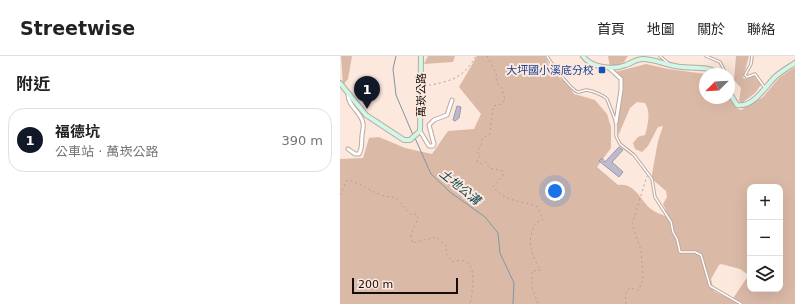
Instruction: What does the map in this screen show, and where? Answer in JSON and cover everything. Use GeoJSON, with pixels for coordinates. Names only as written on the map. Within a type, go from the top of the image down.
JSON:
{"type":"FeatureCollection","features":[{"type":"Feature","properties":{"kind":"street","name":"萬崁公路"},"geometry":{"type":"LineString","coordinates":[[419,132],[421,56]]}},
{"type":"Feature","properties":{"kind":"street"},"geometry":{"type":"LineString","coordinates":[[583,56],[588,63],[609,68],[624,66],[636,60],[642,59],[672,67],[699,69]]}},
{"type":"Feature","properties":{"kind":"street"},"geometry":{"type":"LineString","coordinates":[[735,102],[737,105],[742,106],[761,95],[776,76],[795,63]]}},
{"type":"Feature","properties":{"kind":"street"},"geometry":{"type":"LineString","coordinates":[[609,68],[621,79],[621,90],[616,122]]}},
{"type":"Feature","properties":{"kind":"street"},"geometry":{"type":"LineString","coordinates":[[340,83],[348,95],[366,115],[405,140],[410,140],[419,132],[429,146],[433,146],[434,144],[430,125],[434,120],[448,115],[452,100]]}},
{"type":"Feature","properties":{"kind":"street"},"geometry":{"type":"LineString","coordinates":[[348,95],[348,100],[358,111],[364,124],[362,149],[359,154],[355,154],[348,149]]}},
{"type":"Feature","properties":{"kind":"lane"},"geometry":{"type":"LineString","coordinates":[[547,56],[553,68],[570,84],[574,90],[578,92],[586,90],[604,96],[616,122],[616,136],[620,144],[634,155],[652,179],[655,197],[671,222],[680,252],[696,252],[701,255],[710,286],[741,304]]}},
{"type":"Feature","properties":{"kind":"lane"},"geometry":{"type":"LineString","coordinates":[[660,56],[672,67]]}},
{"type":"Feature","properties":{"kind":"lane"},"geometry":{"type":"LineString","coordinates":[[706,56],[720,62],[723,68]]}},
{"type":"Feature","properties":{"kind":"lane"},"geometry":{"type":"LineString","coordinates":[[752,56],[751,64],[745,75],[747,77],[755,74],[766,90]]}},
{"type":"Feature","properties":{"kind":"path"},"geometry":{"type":"LineString","coordinates":[[420,86],[450,81],[458,77],[465,72],[476,56]]}},
{"type":"Feature","properties":{"kind":"path"},"geometry":{"type":"LineString","coordinates":[[487,56],[496,73],[497,83],[502,88],[504,100],[502,104],[493,106],[490,134],[482,140],[481,146],[477,151],[480,155],[477,161],[481,164],[486,162],[489,168],[503,171],[503,176],[493,187],[501,197],[529,203],[538,207],[543,220],[536,222],[530,234],[533,259],[541,270],[532,271],[532,287],[538,304]]}},
{"type":"Feature","properties":{"kind":"path"},"geometry":{"type":"LineString","coordinates":[[626,304],[625,295],[628,288],[639,290],[643,278],[641,250],[632,224],[648,173]]}},
{"type":"Feature","properties":{"kind":"path"},"geometry":{"type":"LineString","coordinates":[[340,195],[347,180],[356,182],[362,187],[380,196],[396,197],[411,215],[416,214],[418,218],[411,235],[412,243],[436,237],[447,246],[446,253],[452,262],[459,260],[464,261],[472,270],[474,278],[470,304]]}},
{"type":"Feature","properties":{"kind":"shaded area"},"geometry":{"type":"Polygon","coordinates":[[[341,56],[352,56],[348,79],[343,85],[341,56]]]}},
{"type":"Feature","properties":{"kind":"shaded area"},"geometry":{"type":"Polygon","coordinates":[[[428,56],[455,56],[453,62],[424,64],[428,56]]]}},
{"type":"Feature","properties":{"kind":"shaded area"},"geometry":{"type":"Polygon","coordinates":[[[477,56],[545,56],[551,70],[569,86],[574,94],[595,100],[607,114],[611,127],[611,148],[597,167],[618,185],[629,186],[637,192],[651,209],[665,216],[666,210],[663,204],[667,197],[666,191],[652,179],[658,141],[663,126],[658,127],[648,146],[642,152],[635,149],[633,143],[638,137],[645,135],[648,119],[648,110],[645,103],[637,102],[630,108],[618,136],[618,121],[623,83],[621,78],[615,72],[646,64],[668,69],[699,73],[699,104],[734,104],[736,108],[741,110],[763,97],[779,78],[795,67],[795,304],[340,304],[340,159],[363,158],[369,138],[379,137],[405,148],[432,154],[448,131],[474,129],[481,114],[459,87],[477,56]]]}},
{"type":"Feature","properties":{"kind":"shaded area"},"geometry":{"type":"Polygon","coordinates":[[[608,56],[628,56],[624,62],[610,67],[608,56]]]}},
{"type":"Feature","properties":{"kind":"shaded area"},"geometry":{"type":"Polygon","coordinates":[[[736,56],[749,56],[743,78],[746,79],[754,76],[761,85],[755,93],[742,103],[739,101],[741,88],[735,81],[736,56]]]}},
{"type":"Feature","properties":{"kind":"building"},"geometry":{"type":"Polygon","coordinates":[[[457,106],[461,107],[459,118],[455,121],[453,120],[457,106]]]}},
{"type":"Feature","properties":{"kind":"building"},"geometry":{"type":"Polygon","coordinates":[[[619,147],[623,150],[612,162],[623,172],[619,177],[599,161],[602,158],[605,162],[619,147]]]}},
{"type":"Feature","properties":{"kind":"waterway","name":"土地公溝"},"geometry":{"type":"LineString","coordinates":[[396,56],[393,69],[396,95],[413,135]]}},
{"type":"Feature","properties":{"kind":"waterway","name":"土地公溝"},"geometry":{"type":"LineString","coordinates":[[415,138],[431,174],[450,192],[485,217],[498,233],[500,253],[514,283],[513,304]]}},
{"type":"Feature","properties":{"kind":"place","name":"大坪國小溪底分校"},"geometry":{"type":"Point","coordinates":[602,70]}},
{"type":"Feature","properties":{"kind":"place","name":"福德坑"},"geometry":{"type":"Point","coordinates":[367,109]}}]}
